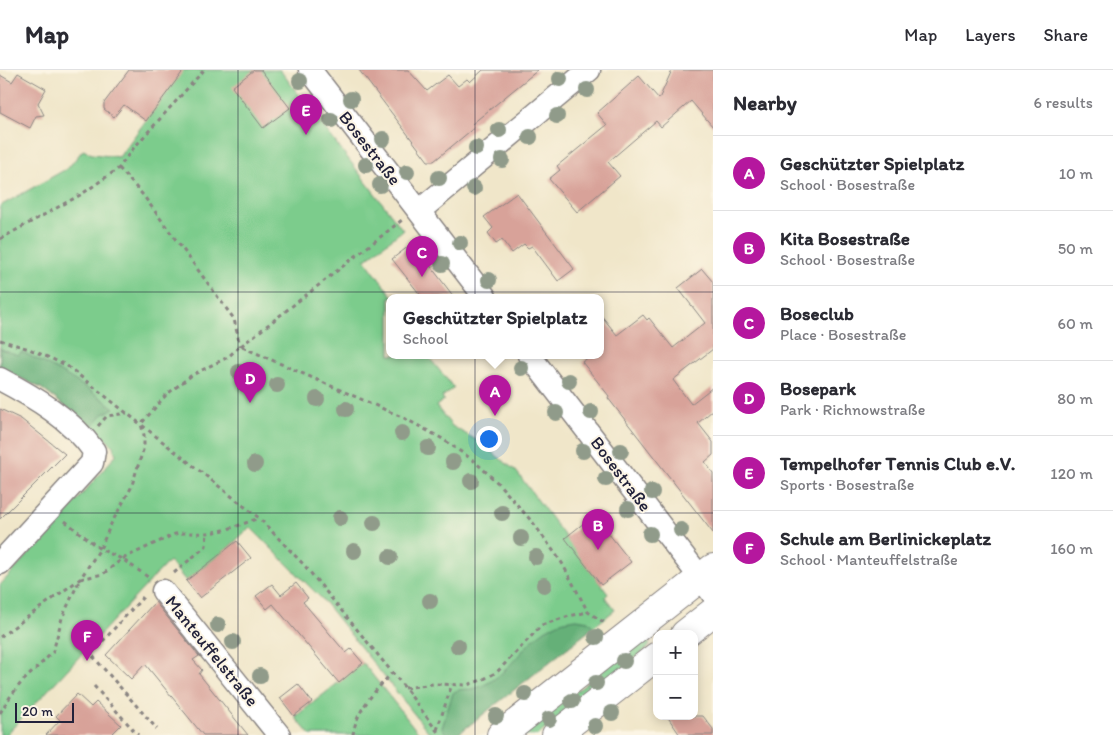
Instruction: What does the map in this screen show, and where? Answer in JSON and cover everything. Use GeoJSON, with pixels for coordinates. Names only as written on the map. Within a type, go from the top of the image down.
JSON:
{"type":"FeatureCollection","features":[{"type":"Feature","properties":{"kind":"main road"},"geometry":{"type":"LineString","coordinates":[[501,735],[655,626],[709,580]]}},
{"type":"Feature","properties":{"kind":"main road"},"geometry":{"type":"LineString","coordinates":[[690,630],[713,612]]}},
{"type":"Feature","properties":{"kind":"main road"},"geometry":{"type":"LineString","coordinates":[[556,735],[653,659]]}},
{"type":"Feature","properties":{"kind":"street","name":"Bosestraße"},"geometry":{"type":"LineString","coordinates":[[310,70],[411,216],[482,294]]}},
{"type":"Feature","properties":{"kind":"street"},"geometry":{"type":"LineString","coordinates":[[411,216],[589,70]]}},
{"type":"Feature","properties":{"kind":"street","name":"Bosestraße"},"geometry":{"type":"LineString","coordinates":[[532,359],[709,580]]}},
{"type":"Feature","properties":{"kind":"street"},"geometry":{"type":"LineString","coordinates":[[0,379],[39,400],[93,442],[92,463],[0,563]]}},
{"type":"Feature","properties":{"kind":"street","name":"Manteuffelstraße"},"geometry":{"type":"LineString","coordinates":[[158,585],[279,735]]}},
{"type":"Feature","properties":{"kind":"path"},"geometry":{"type":"LineString","coordinates":[[0,238],[82,194],[119,168],[204,70]]}},
{"type":"Feature","properties":{"kind":"path"},"geometry":{"type":"LineString","coordinates":[[119,168],[143,195],[234,319],[240,346]]}},
{"type":"Feature","properties":{"kind":"path"},"geometry":{"type":"LineString","coordinates":[[141,424],[166,394],[192,375],[228,357],[411,216]]}},
{"type":"Feature","properties":{"kind":"path"},"geometry":{"type":"LineString","coordinates":[[0,340],[29,349],[66,365],[128,412],[259,518],[299,559],[405,688],[440,735]]}},
{"type":"Feature","properties":{"kind":"path"},"geometry":{"type":"LineString","coordinates":[[240,346],[404,418],[441,438],[473,460],[499,484],[534,524],[562,562],[588,612],[605,623]]}},
{"type":"Feature","properties":{"kind":"path"},"geometry":{"type":"LineString","coordinates":[[93,442],[107,416],[128,412]]}},
{"type":"Feature","properties":{"kind":"path"},"geometry":{"type":"LineString","coordinates":[[0,713],[21,683],[53,652],[62,618],[80,579],[100,549],[137,472],[144,447],[141,424]]}},
{"type":"Feature","properties":{"kind":"path"},"geometry":{"type":"LineString","coordinates":[[60,517],[100,549],[122,558],[158,585]]}},
{"type":"Feature","properties":{"kind":"path"},"geometry":{"type":"LineString","coordinates":[[0,637],[80,579],[104,574],[122,558],[175,534],[183,532],[207,533],[259,518]]}},
{"type":"Feature","properties":{"kind":"path"},"geometry":{"type":"LineString","coordinates":[[157,729],[91,654],[158,585],[206,546],[207,533]]}},
{"type":"Feature","properties":{"kind":"path"},"geometry":{"type":"LineString","coordinates":[[405,688],[433,684],[467,684],[482,680],[497,672],[542,625],[561,618],[588,612]]}},
{"type":"Feature","properties":{"kind":"path"},"geometry":{"type":"LineString","coordinates":[[353,735],[357,718],[392,672]]}},
{"type":"Feature","properties":{"kind":"path"},"geometry":{"type":"LineString","coordinates":[[437,731],[452,684]]}},
{"type":"Feature","properties":{"kind":"path"},"geometry":{"type":"LineString","coordinates":[[94,686],[138,735]]}},
{"type":"Feature","properties":{"kind":"green space"},"geometry":{"type":"Polygon","coordinates":[[[183,70],[280,70],[403,230],[365,260],[391,294],[386,294],[386,359],[430,359],[454,388],[442,397],[444,400],[436,406],[452,426],[478,441],[516,471],[608,594],[605,597],[615,610],[457,735],[431,735],[322,599],[250,527],[227,549],[186,581],[169,561],[6,735],[0,735],[0,585],[55,526],[116,455],[113,446],[99,433],[41,388],[0,368],[0,206],[68,168],[83,150],[92,154],[119,157],[183,70]]]}},
{"type":"Feature","properties":{"kind":"green space"},"geometry":{"type":"Polygon","coordinates":[[[0,347],[18,355],[22,352],[46,364],[81,384],[114,408],[102,415],[92,427],[41,388],[0,368],[0,347]]]}},
{"type":"Feature","properties":{"kind":"green space"},"geometry":{"type":"Polygon","coordinates":[[[577,619],[588,621],[594,627],[457,735],[447,735],[442,728],[455,691],[476,688],[490,682],[499,676],[528,644],[545,630],[559,623],[577,619]]]}},
{"type":"Feature","properties":{"kind":"green space"},"geometry":{"type":"Polygon","coordinates":[[[644,638],[650,643],[649,647],[538,735],[521,735],[644,638]]]}},
{"type":"Feature","properties":{"kind":"green space"},"geometry":{"type":"Polygon","coordinates":[[[363,663],[420,735],[310,735],[295,717],[363,663]]]}},
{"type":"Feature","properties":{"kind":"building"},"geometry":{"type":"Polygon","coordinates":[[[129,70],[184,70],[146,121],[124,105],[114,117],[104,109],[104,103],[129,70]]]}},
{"type":"Feature","properties":{"kind":"building"},"geometry":{"type":"Polygon","coordinates":[[[254,70],[261,70],[290,108],[263,128],[232,87],[254,70]]]}},
{"type":"Feature","properties":{"kind":"building"},"geometry":{"type":"Polygon","coordinates":[[[359,70],[408,70],[427,91],[448,75],[458,86],[467,79],[470,82],[483,70],[538,70],[472,124],[475,127],[434,161],[428,161],[359,70]]]}},
{"type":"Feature","properties":{"kind":"building"},"geometry":{"type":"Polygon","coordinates":[[[672,70],[713,70],[713,127],[691,101],[661,127],[656,121],[608,162],[620,176],[577,212],[549,179],[560,170],[557,166],[607,125],[597,113],[639,76],[659,99],[672,70]]]}},
{"type":"Feature","properties":{"kind":"building"},"geometry":{"type":"Polygon","coordinates":[[[18,73],[46,89],[38,103],[44,115],[36,116],[30,128],[0,112],[0,75],[12,82],[18,73]]]}},
{"type":"Feature","properties":{"kind":"building"},"geometry":{"type":"Polygon","coordinates":[[[517,193],[574,269],[558,281],[532,246],[528,248],[524,244],[512,253],[502,240],[496,244],[488,233],[493,228],[484,217],[517,193]]]}},
{"type":"Feature","properties":{"kind":"building"},"geometry":{"type":"Polygon","coordinates":[[[413,243],[452,294],[420,294],[392,259],[413,243]]]}},
{"type":"Feature","properties":{"kind":"building"},"geometry":{"type":"Polygon","coordinates":[[[702,269],[713,282],[713,349],[673,380],[691,404],[713,387],[713,410],[698,423],[713,442],[713,455],[705,462],[713,473],[713,533],[582,362],[586,359],[604,359],[604,319],[617,335],[643,315],[647,320],[649,318],[673,348],[705,323],[678,288],[702,269]]]}},
{"type":"Feature","properties":{"kind":"building"},"geometry":{"type":"Polygon","coordinates":[[[0,409],[21,419],[65,454],[0,519],[0,409]]]}},
{"type":"Feature","properties":{"kind":"building"},"geometry":{"type":"Polygon","coordinates":[[[594,515],[631,562],[601,585],[565,538],[594,515]]]}},
{"type":"Feature","properties":{"kind":"building"},"geometry":{"type":"Polygon","coordinates":[[[237,541],[251,558],[200,598],[186,581],[237,541]]]}},
{"type":"Feature","properties":{"kind":"building"},"geometry":{"type":"Polygon","coordinates":[[[296,583],[308,598],[303,602],[346,653],[351,649],[363,663],[339,683],[273,604],[267,609],[256,596],[272,584],[281,595],[296,583]]]}},
{"type":"Feature","properties":{"kind":"building"},"geometry":{"type":"Polygon","coordinates":[[[155,602],[199,656],[193,660],[202,670],[199,674],[248,735],[203,735],[145,664],[131,679],[106,655],[155,602]]]}},
{"type":"Feature","properties":{"kind":"building"},"geometry":{"type":"Polygon","coordinates":[[[298,684],[312,702],[294,716],[280,698],[298,684]]]}},
{"type":"Feature","properties":{"kind":"building"},"geometry":{"type":"Polygon","coordinates":[[[77,694],[91,707],[96,702],[121,725],[111,735],[46,735],[60,720],[56,716],[77,694]]]}},
{"type":"Feature","properties":{"kind":"building"},"geometry":{"type":"Polygon","coordinates":[[[698,716],[703,716],[713,729],[713,735],[680,735],[670,720],[698,720],[698,716]]]}},
{"type":"Feature","properties":{"kind":"place","name":"Tempelhofer Tennis Club e.V."},"geometry":{"type":"Point","coordinates":[306,135]}},
{"type":"Feature","properties":{"kind":"place","name":"Boseclub"},"geometry":{"type":"Point","coordinates":[422,277]}},
{"type":"Feature","properties":{"kind":"place","name":"Bosepark"},"geometry":{"type":"Point","coordinates":[250,403]}},
{"type":"Feature","properties":{"kind":"place","name":"Geschützter Spielplatz"},"geometry":{"type":"Point","coordinates":[495,416]}},
{"type":"Feature","properties":{"kind":"place","name":"Kita Bosestraße"},"geometry":{"type":"Point","coordinates":[598,550]}},
{"type":"Feature","properties":{"kind":"place","name":"Schule am Berlinickeplatz"},"geometry":{"type":"Point","coordinates":[87,661]}}]}
